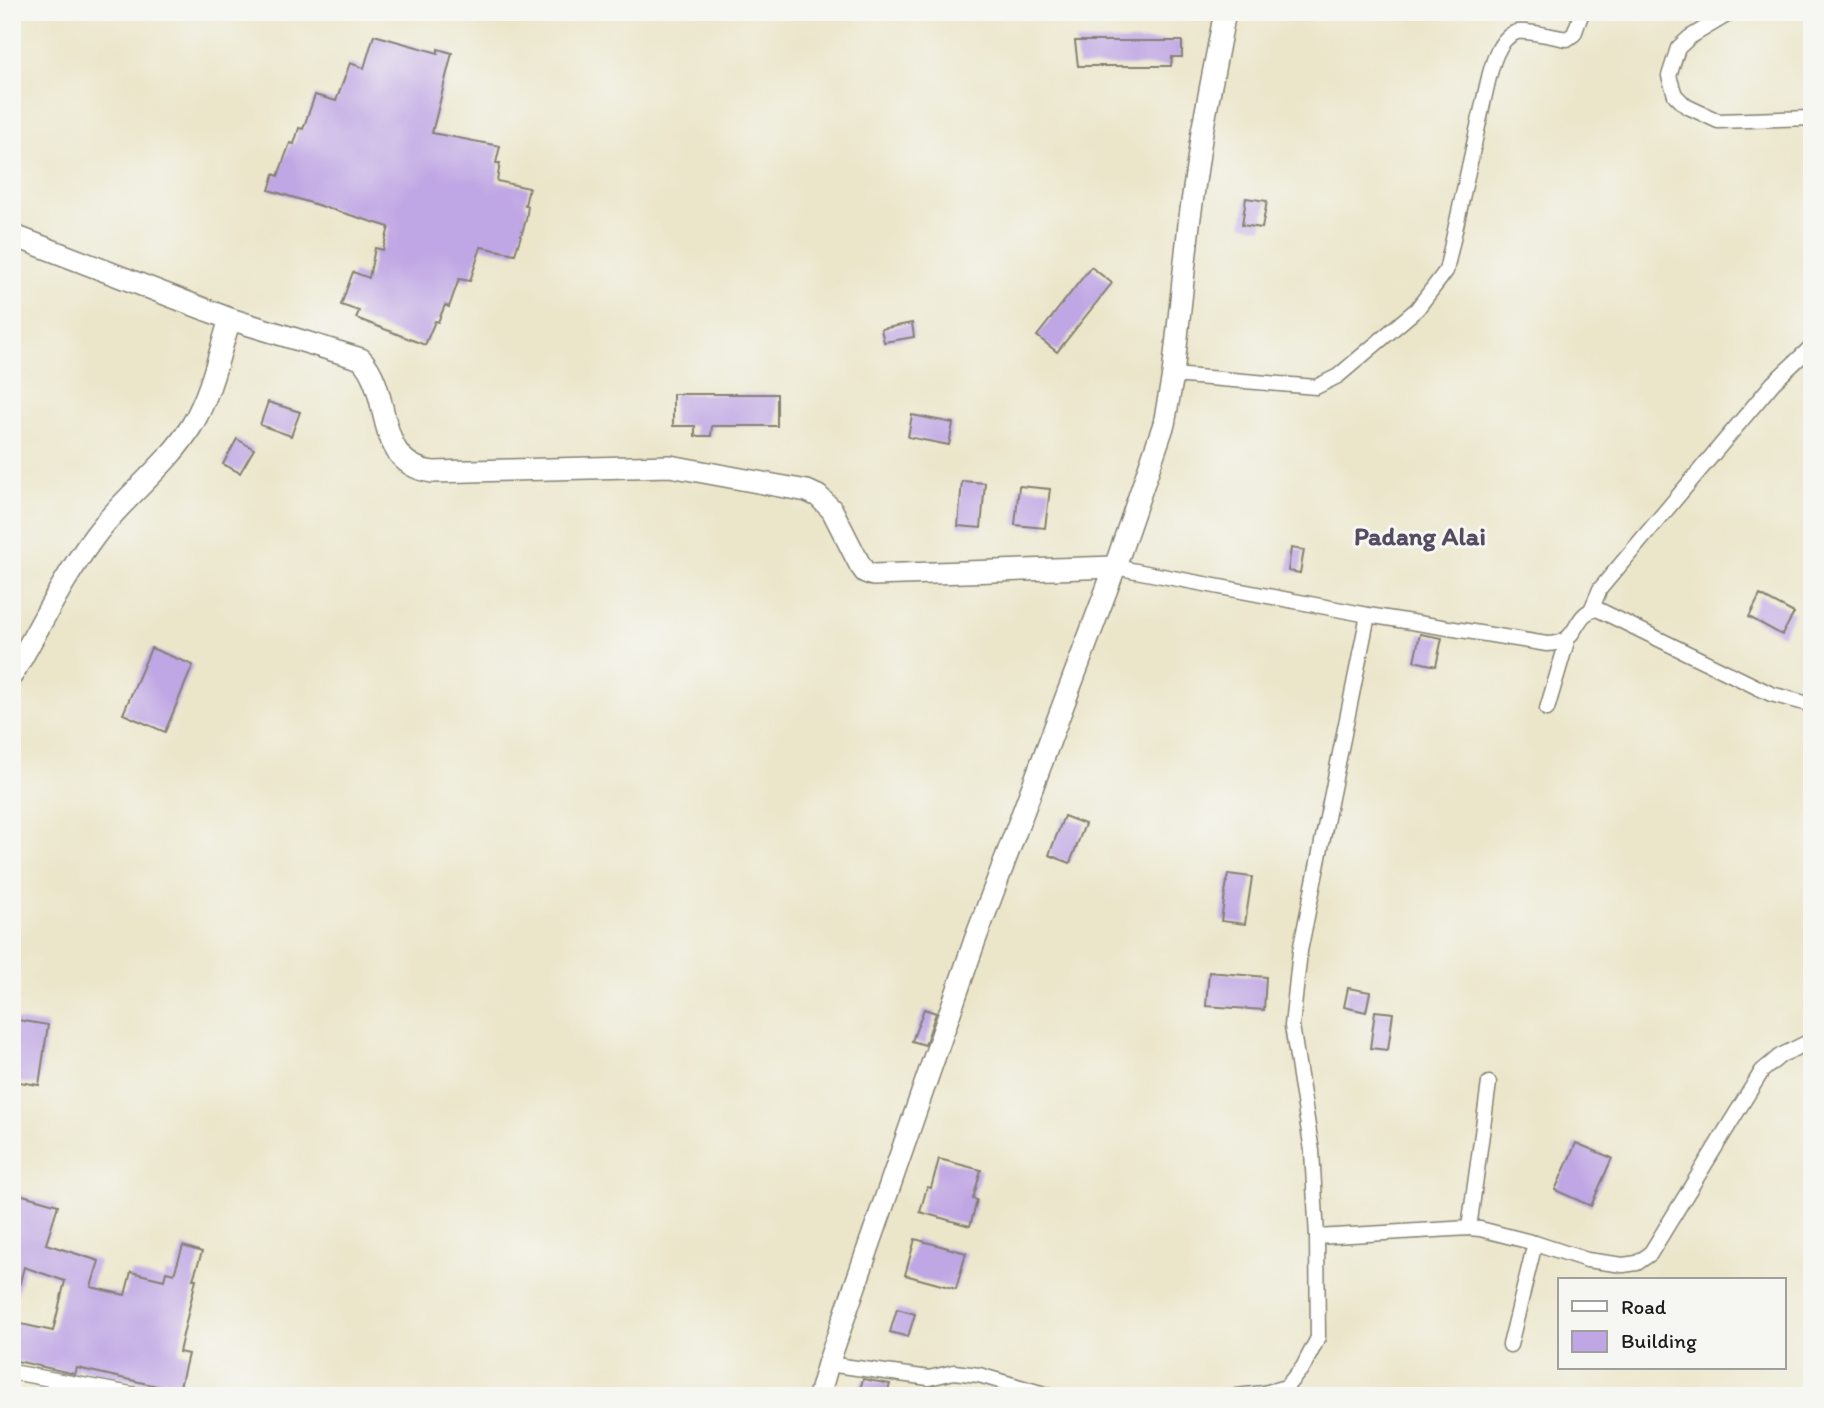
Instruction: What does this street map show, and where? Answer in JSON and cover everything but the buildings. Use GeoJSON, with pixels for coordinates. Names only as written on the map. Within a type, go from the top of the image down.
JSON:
{"type":"FeatureCollection","features":[{"type":"Feature","properties":{"kind":"street"},"geometry":{"type":"LineString","coordinates":[[819,1396],[975,940],[1115,567],[1164,424],[1173,375],[1202,132],[1225,12]]}},
{"type":"Feature","properties":{"kind":"street"},"geometry":{"type":"LineString","coordinates":[[1173,375],[1316,387],[1338,376],[1417,309],[1446,271],[1486,90],[1492,66],[1502,46],[1509,37],[1518,32],[1567,39],[1574,34],[1582,12]]}},
{"type":"Feature","properties":{"kind":"street"},"geometry":{"type":"LineString","coordinates":[[1732,12],[1690,37],[1678,48],[1669,76],[1675,95],[1686,106],[1718,121],[1812,118]]}},
{"type":"Feature","properties":{"kind":"street"},"geometry":{"type":"LineString","coordinates":[[12,235],[230,319],[361,359],[370,374],[396,452],[408,464],[421,470],[433,472],[670,466],[807,491],[826,503],[860,565],[865,572],[873,575],[1115,567],[1368,615],[1547,644],[1559,644],[1568,638]]}},
{"type":"Feature","properties":{"kind":"street"},"geometry":{"type":"LineString","coordinates":[[12,675],[95,535],[175,448],[191,426],[202,404],[230,319]]}},
{"type":"Feature","properties":{"kind":"street"},"geometry":{"type":"LineString","coordinates":[[1591,610],[1600,589],[1773,383],[1812,346]]}},
{"type":"Feature","properties":{"kind":"street"},"geometry":{"type":"LineString","coordinates":[[1547,709],[1568,638],[1586,613],[1597,609],[1771,694],[1812,705]]}},
{"type":"Feature","properties":{"kind":"street"},"geometry":{"type":"LineString","coordinates":[[1236,1396],[1286,1387],[1303,1367],[1318,1338],[1317,1237],[1312,1151],[1292,1026],[1293,1000],[1300,951],[1368,615]]}},
{"type":"Feature","properties":{"kind":"street"},"geometry":{"type":"LineString","coordinates":[[1317,1237],[1469,1228],[1535,1243],[1599,1262],[1623,1265],[1644,1259],[1650,1254],[1762,1071],[1780,1056],[1812,1040]]}},
{"type":"Feature","properties":{"kind":"street"},"geometry":{"type":"LineString","coordinates":[[1469,1228],[1489,1083]]}},
{"type":"Feature","properties":{"kind":"street"},"geometry":{"type":"LineString","coordinates":[[1510,1345],[1535,1243]]}},
{"type":"Feature","properties":{"kind":"street"},"geometry":{"type":"LineString","coordinates":[[828,1364],[929,1378],[954,1372],[979,1376],[1051,1396]]}},
{"type":"Feature","properties":{"kind":"street"},"geometry":{"type":"LineString","coordinates":[[12,1372],[142,1396]]}},
{"type":"Feature","properties":{"kind":"district","name":"Padang Alai"},"geometry":{"type":"Point","coordinates":[1420,536]}}]}
